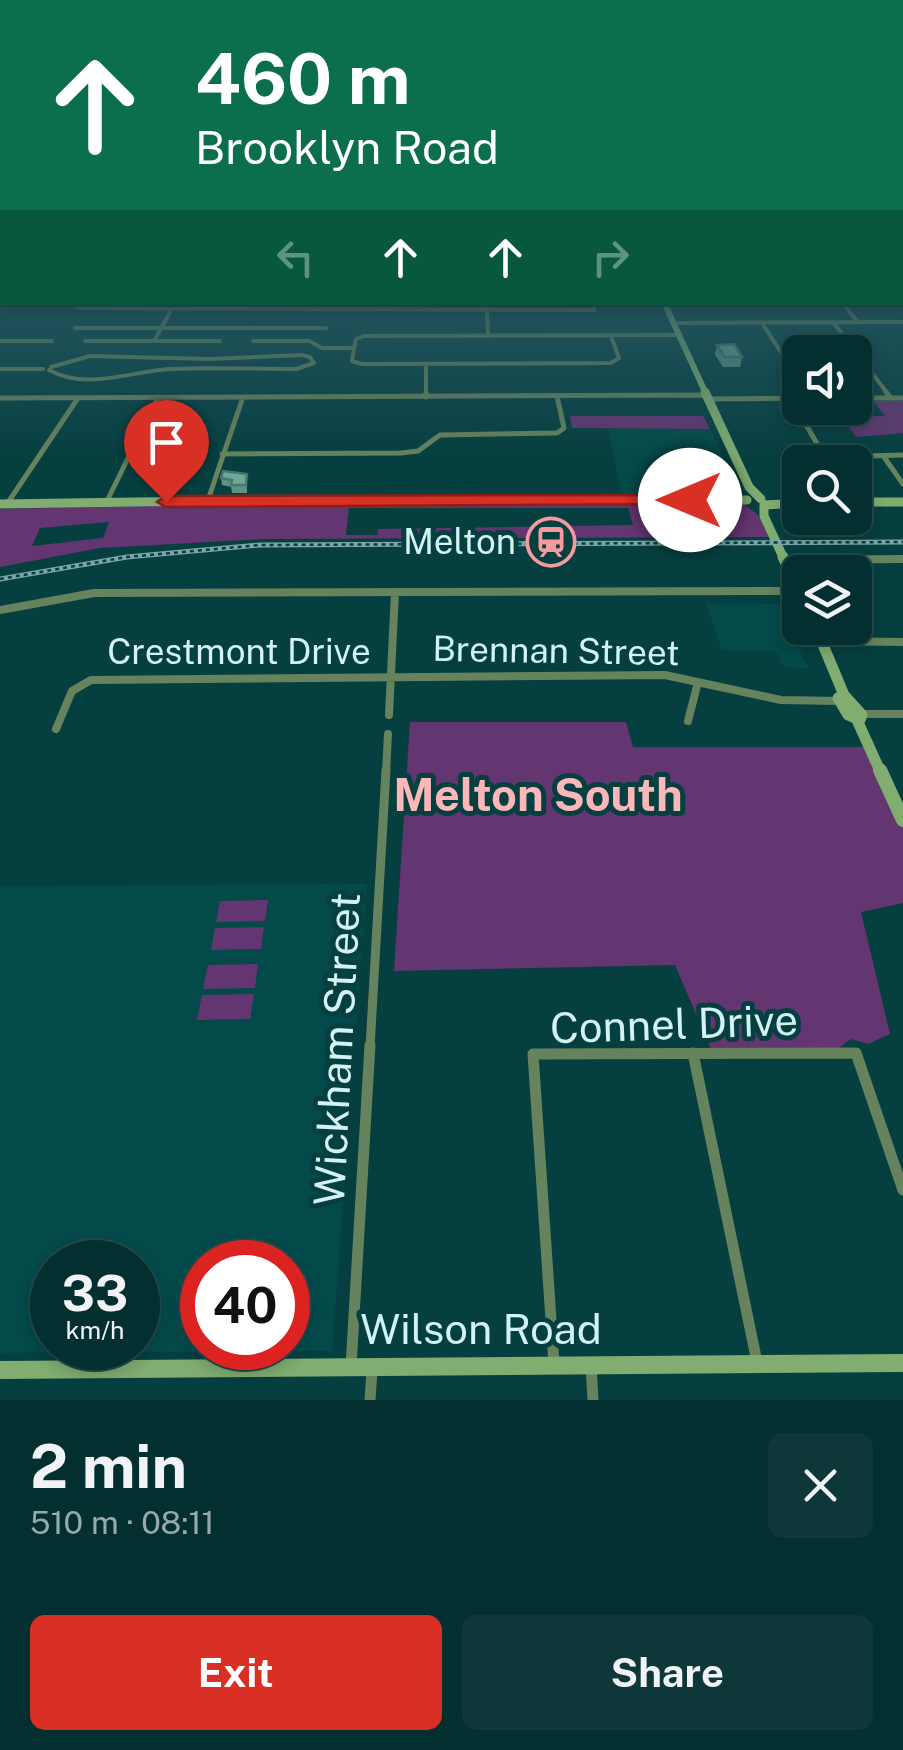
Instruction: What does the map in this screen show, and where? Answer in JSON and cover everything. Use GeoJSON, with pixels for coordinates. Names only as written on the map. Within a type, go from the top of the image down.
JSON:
{"type":"FeatureCollection","features":[{"type":"Feature","properties":{"kind":"street"},"geometry":{"type":"LineString","coordinates":[[154,341],[160,330]]}},
{"type":"Feature","properties":{"kind":"street"},"geometry":{"type":"LineString","coordinates":[[488,330],[488,336]]}},
{"type":"Feature","properties":{"kind":"street"},"geometry":{"type":"LineString","coordinates":[[676,330],[750,487],[764,505],[782,555]]}},
{"type":"Feature","properties":{"kind":"street"},"geometry":{"type":"LineString","coordinates":[[767,330],[782,353]]}},
{"type":"Feature","properties":{"kind":"street"},"geometry":{"type":"LineString","coordinates":[[839,330],[891,398]]}},
{"type":"Feature","properties":{"kind":"street"},"geometry":{"type":"LineString","coordinates":[[611,336],[619,358],[610,363],[355,363],[356,340],[364,336],[678,334]]}},
{"type":"Feature","properties":{"kind":"street"},"geometry":{"type":"LineString","coordinates":[[253,341],[309,340],[322,348],[354,348]]}},
{"type":"Feature","properties":{"kind":"street"},"geometry":{"type":"LineString","coordinates":[[0,341],[52,341]]}},
{"type":"Feature","properties":{"kind":"street"},"geometry":{"type":"LineString","coordinates":[[85,341],[220,341]]}},
{"type":"Feature","properties":{"kind":"street"},"geometry":{"type":"LineString","coordinates":[[0,369],[47,369],[90,356],[210,360],[301,355],[310,357],[314,363],[296,369],[162,369],[122,377],[58,378],[47,369]]}},
{"type":"Feature","properties":{"kind":"street"},"geometry":{"type":"LineString","coordinates":[[426,364],[426,397]]}},
{"type":"Feature","properties":{"kind":"street"},"geometry":{"type":"LineString","coordinates":[[222,454],[401,453],[418,451],[440,435],[557,433],[564,428],[557,396]]}},
{"type":"Feature","properties":{"kind":"street"},"geometry":{"type":"LineString","coordinates":[[0,398],[782,398]]}},
{"type":"Feature","properties":{"kind":"street"},"geometry":{"type":"LineString","coordinates":[[4,504],[78,398]]}},
{"type":"Feature","properties":{"kind":"street"},"geometry":{"type":"LineString","coordinates":[[106,503],[158,398]]}},
{"type":"Feature","properties":{"kind":"street"},"geometry":{"type":"LineString","coordinates":[[209,500],[243,398]]}},
{"type":"Feature","properties":{"kind":"street"},"geometry":{"type":"LineString","coordinates":[[872,398],[903,398]]}},
{"type":"Feature","properties":{"kind":"street"},"geometry":{"type":"LineString","coordinates":[[806,425],[825,457],[903,455]]}},
{"type":"Feature","properties":{"kind":"street"},"geometry":{"type":"LineString","coordinates":[[884,457],[903,484]]}},
{"type":"Feature","properties":{"kind":"street"},"geometry":{"type":"LineString","coordinates":[[748,502],[750,487]]}},
{"type":"Feature","properties":{"kind":"street"},"geometry":{"type":"LineString","coordinates":[[4,504],[209,500],[782,504]]}},
{"type":"Feature","properties":{"kind":"street"},"geometry":{"type":"LineString","coordinates":[[748,502],[764,505]]}},
{"type":"Feature","properties":{"kind":"street"},"geometry":{"type":"LineString","coordinates":[[872,502],[903,502]]}},
{"type":"Feature","properties":{"kind":"street"},"geometry":{"type":"LineString","coordinates":[[872,559],[903,559]]}},
{"type":"Feature","properties":{"kind":"street"},"geometry":{"type":"LineString","coordinates":[[389,715],[395,592]]}},
{"type":"Feature","properties":{"kind":"street"},"geometry":{"type":"LineString","coordinates":[[0,610],[94,593],[782,592]]}},
{"type":"Feature","properties":{"kind":"street"},"geometry":{"type":"LineString","coordinates":[[872,642],[903,642]]}},
{"type":"Feature","properties":{"kind":"street"},"geometry":{"type":"LineString","coordinates":[[823,645],[842,698],[859,717],[903,820]]}},
{"type":"Feature","properties":{"kind":"street","name":"Brennan Street"},"geometry":{"type":"LineString","coordinates":[[391,679],[401,675],[665,674],[781,700],[842,698]]}},
{"type":"Feature","properties":{"kind":"street","name":"Crestmont Drive"},"geometry":{"type":"LineString","coordinates":[[56,729],[72,692],[91,680],[391,679]]}},
{"type":"Feature","properties":{"kind":"street"},"geometry":{"type":"LineString","coordinates":[[688,720],[698,682]]}},
{"type":"Feature","properties":{"kind":"street"},"geometry":{"type":"LineString","coordinates":[[859,717],[903,714]]}},
{"type":"Feature","properties":{"kind":"street","name":"Wickham Street"},"geometry":{"type":"LineString","coordinates":[[370,1400],[362,1367],[388,734]]}},
{"type":"Feature","properties":{"kind":"street"},"geometry":{"type":"LineString","coordinates":[[693,1053],[757,1364]]}},
{"type":"Feature","properties":{"kind":"street","name":"Connel Drive"},"geometry":{"type":"LineString","coordinates":[[554,1364],[533,1054],[856,1053],[903,1190]]}},
{"type":"Feature","properties":{"kind":"street","name":"Wilson Road"},"geometry":{"type":"LineString","coordinates":[[0,1370],[903,1363]]}},
{"type":"Feature","properties":{"kind":"street"},"geometry":{"type":"LineString","coordinates":[[590,1365],[594,1400]]}},
{"type":"Feature","properties":{"kind":"shaded area"},"geometry":{"type":"Polygon","coordinates":[[[873,401],[903,401],[903,433],[856,437],[848,425],[872,425],[872,416],[885,416],[873,401]]]}},
{"type":"Feature","properties":{"kind":"shaded area"},"geometry":{"type":"Polygon","coordinates":[[[570,416],[703,416],[710,429],[572,428],[570,416]]]}},
{"type":"Feature","properties":{"kind":"shaded area"},"geometry":{"type":"Polygon","coordinates":[[[608,429],[710,429],[741,495],[622,496],[608,429]]]}},
{"type":"Feature","properties":{"kind":"shaded area"},"geometry":{"type":"Polygon","coordinates":[[[744,504],[758,515],[770,537],[264,539],[100,548],[0,567],[0,509],[744,504]],[[349,508],[346,535],[377,535],[378,529],[633,525],[628,508],[349,508]],[[109,522],[40,528],[32,546],[103,538],[109,522]]]}},
{"type":"Feature","properties":{"kind":"shaded area"},"geometry":{"type":"Polygon","coordinates":[[[706,603],[778,604],[782,613],[782,645],[797,645],[808,668],[784,667],[776,651],[722,651],[706,603]]]}},
{"type":"Feature","properties":{"kind":"shaded area"},"geometry":{"type":"Polygon","coordinates":[[[410,722],[626,722],[633,747],[873,747],[903,808],[903,903],[861,912],[890,1034],[868,1044],[851,1039],[839,1048],[711,1049],[675,965],[394,971],[410,722]]]}},
{"type":"Feature","properties":{"kind":"shaded area"},"geometry":{"type":"Polygon","coordinates":[[[367,884],[332,1351],[310,1351],[310,1240],[180,1240],[180,1352],[160,1352],[160,1240],[30,1240],[30,1353],[0,1353],[0,886],[367,884]]]}},
{"type":"Feature","properties":{"kind":"shaded area"},"geometry":{"type":"Polygon","coordinates":[[[268,900],[265,921],[216,922],[220,901],[268,900]]]}},
{"type":"Feature","properties":{"kind":"shaded area"},"geometry":{"type":"Polygon","coordinates":[[[264,927],[261,949],[211,950],[215,928],[264,927]]]}},
{"type":"Feature","properties":{"kind":"shaded area"},"geometry":{"type":"Polygon","coordinates":[[[258,964],[255,988],[203,989],[208,965],[258,964]]]}},
{"type":"Feature","properties":{"kind":"shaded area"},"geometry":{"type":"Polygon","coordinates":[[[254,994],[250,1019],[197,1020],[202,995],[254,994]]]}},
{"type":"Feature","properties":{"kind":"building"},"geometry":{"type":"Polygon","coordinates":[[[734,344],[742,357],[725,357],[717,345],[734,344]]]}},
{"type":"Feature","properties":{"kind":"building"},"geometry":{"type":"Polygon","coordinates":[[[694,463],[710,463],[712,469],[697,471],[694,463]]]}},
{"type":"Feature","properties":{"kind":"building"},"geometry":{"type":"Polygon","coordinates":[[[223,471],[247,474],[246,485],[231,485],[232,480],[221,478],[223,471]]]}},
{"type":"Feature","properties":{"kind":"railway"},"geometry":{"type":"LineString","coordinates":[[0,579],[127,557],[260,545],[903,542]]}},
{"type":"Feature","properties":{"kind":"place","name":"Melton"},"geometry":{"type":"Point","coordinates":[551,542]}},
{"type":"Feature","properties":{"kind":"district","name":"Melton South"},"geometry":{"type":"Point","coordinates":[538,795]}},
{"type":"Feature","properties":{"kind":"route"},"geometry":{"type":"LineString","coordinates":[[166,502],[690,500]]}}]}
